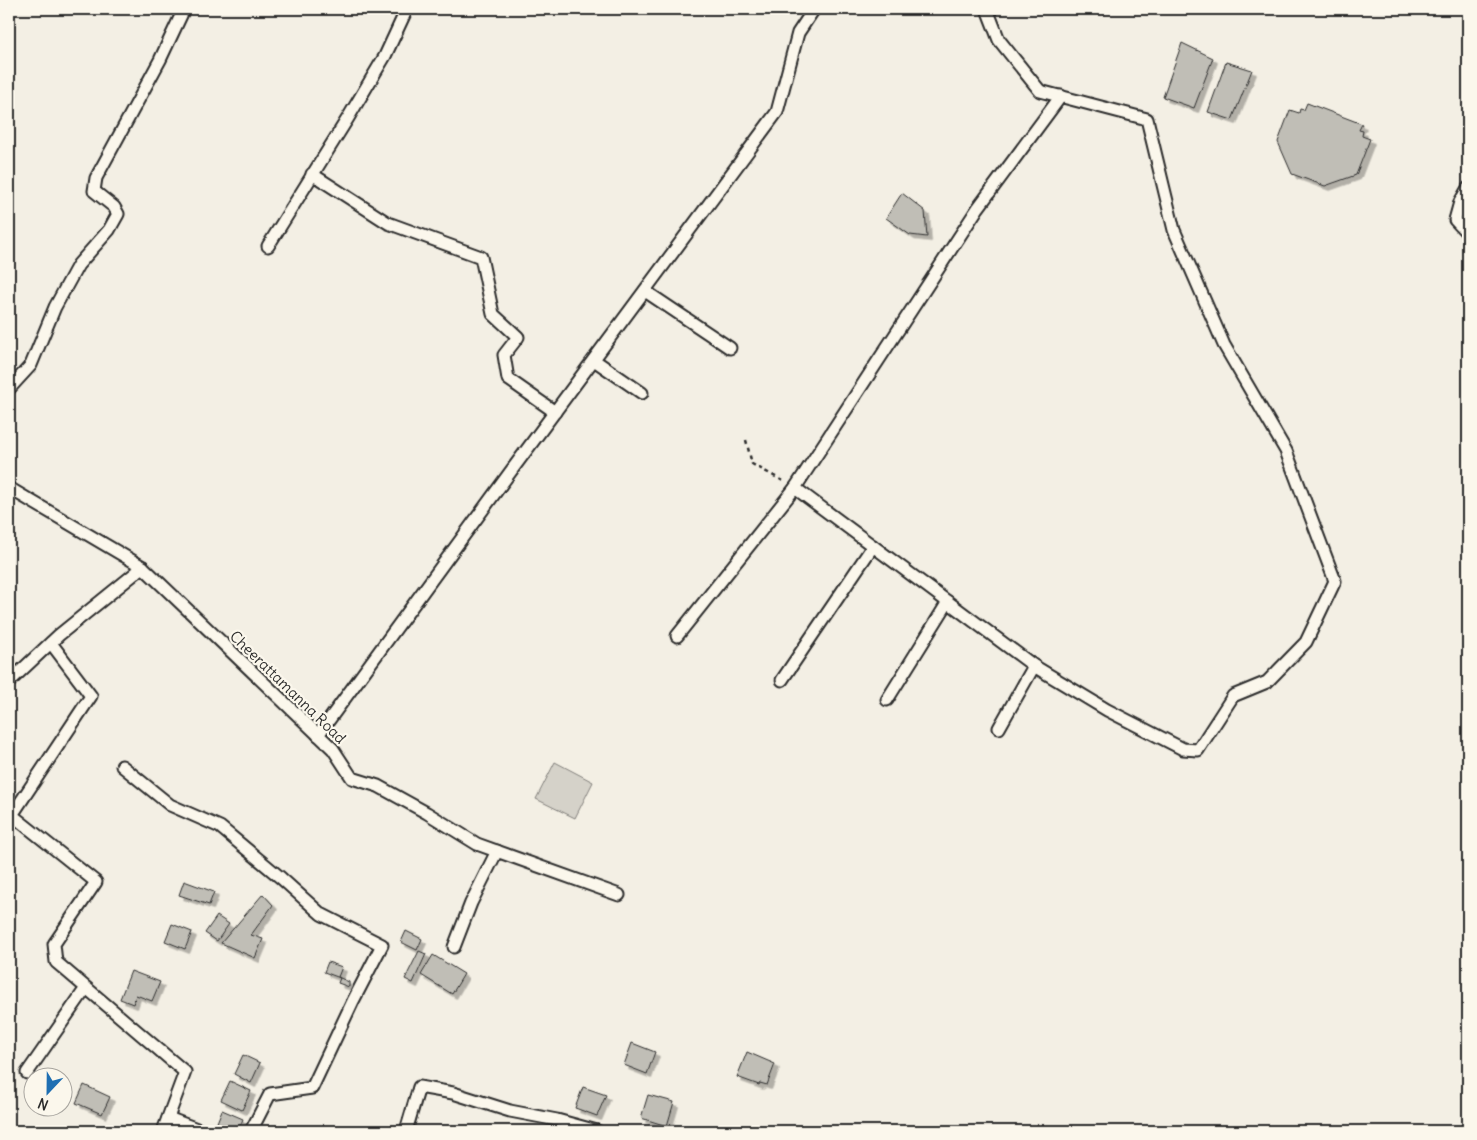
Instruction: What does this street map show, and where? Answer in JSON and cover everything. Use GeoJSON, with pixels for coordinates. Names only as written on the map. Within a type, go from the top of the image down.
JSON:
{"type":"FeatureCollection","features":[{"type":"Feature","properties":{"kind":"street"},"geometry":{"type":"LineString","coordinates":[[9,389],[31,366],[54,307],[78,265],[109,230],[118,214],[114,207],[94,191],[96,178],[160,60],[184,9]]}},
{"type":"Feature","properties":{"kind":"street"},"geometry":{"type":"LineString","coordinates":[[268,246],[385,56],[406,9]]}},
{"type":"Feature","properties":{"kind":"street"},"geometry":{"type":"LineString","coordinates":[[318,735],[778,112],[798,33],[814,9]]}},
{"type":"Feature","properties":{"kind":"street"},"geometry":{"type":"LineString","coordinates":[[795,488],[1034,666],[1107,710],[1183,749],[1198,750],[1233,696],[1266,682],[1306,642],[1335,581],[1286,451],[1224,345],[1174,230],[1147,119],[1040,91],[999,40],[987,9]]}},
{"type":"Feature","properties":{"kind":"street"},"geometry":{"type":"LineString","coordinates":[[677,636],[795,488],[978,208],[1061,96]]}},
{"type":"Feature","properties":{"kind":"street"},"geometry":{"type":"LineString","coordinates":[[312,174],[388,223],[482,256],[493,314],[518,336],[504,355],[508,379],[555,412]]}},
{"type":"Feature","properties":{"kind":"street"},"geometry":{"type":"LineString","coordinates":[[1468,188],[1460,202],[1455,220],[1468,234]]}},
{"type":"Feature","properties":{"kind":"street"},"geometry":{"type":"LineString","coordinates":[[645,291],[730,348]]}},
{"type":"Feature","properties":{"kind":"street"},"geometry":{"type":"LineString","coordinates":[[594,360],[642,393]]}},
{"type":"Feature","properties":{"kind":"street","name":"Cheerattamanna Road"},"geometry":{"type":"LineString","coordinates":[[9,488],[142,567],[333,749],[352,778],[378,786],[477,844],[620,895]]}},
{"type":"Feature","properties":{"kind":"street"},"geometry":{"type":"LineString","coordinates":[[782,680],[873,546]]}},
{"type":"Feature","properties":{"kind":"street"},"geometry":{"type":"LineString","coordinates":[[9,682],[51,643],[142,567]]}},
{"type":"Feature","properties":{"kind":"street"},"geometry":{"type":"LineString","coordinates":[[887,700],[948,602]]}},
{"type":"Feature","properties":{"kind":"street"},"geometry":{"type":"LineString","coordinates":[[51,643],[91,696],[10,817],[96,882],[54,944],[56,962],[185,1072],[163,1131]]}},
{"type":"Feature","properties":{"kind":"street"},"geometry":{"type":"LineString","coordinates":[[999,728],[1034,666]]}},
{"type":"Feature","properties":{"kind":"street"},"geometry":{"type":"LineString","coordinates":[[122,766],[170,804],[220,827],[321,914],[382,945],[312,1088],[270,1094],[250,1131]]}},
{"type":"Feature","properties":{"kind":"street"},"geometry":{"type":"LineString","coordinates":[[454,947],[471,903],[497,851]]}},
{"type":"Feature","properties":{"kind":"street"},"geometry":{"type":"LineString","coordinates":[[30,1068],[86,988]]}},
{"type":"Feature","properties":{"kind":"street"},"geometry":{"type":"LineString","coordinates":[[406,1131],[419,1087],[453,1093],[510,1111],[557,1120],[597,1131]]}},
{"type":"Feature","properties":{"kind":"street"},"geometry":{"type":"LineString","coordinates":[[168,1118],[202,1131]]}},
{"type":"Feature","properties":{"kind":"path"},"geometry":{"type":"LineString","coordinates":[[746,440],[752,464],[795,488]]}},
{"type":"Feature","properties":{"kind":"shaded area"},"geometry":{"type":"Polygon","coordinates":[[[555,762],[593,782],[575,818],[536,799],[555,762]]]}},
{"type":"Feature","properties":{"kind":"building"},"geometry":{"type":"Polygon","coordinates":[[[1182,43],[1213,58],[1194,108],[1163,97],[1182,43]]]}},
{"type":"Feature","properties":{"kind":"building"},"geometry":{"type":"Polygon","coordinates":[[[1226,62],[1252,70],[1232,120],[1208,112],[1226,62]]]}},
{"type":"Feature","properties":{"kind":"building"},"geometry":{"type":"Polygon","coordinates":[[[1307,103],[1362,124],[1359,130],[1363,131],[1362,136],[1370,139],[1356,175],[1325,186],[1292,174],[1278,142],[1290,110],[1299,113],[1300,109],[1304,110],[1307,103]]]}},
{"type":"Feature","properties":{"kind":"building"},"geometry":{"type":"Polygon","coordinates":[[[902,193],[925,211],[927,237],[910,235],[886,218],[902,193]]]}},
{"type":"Feature","properties":{"kind":"building"},"geometry":{"type":"Polygon","coordinates":[[[184,881],[214,892],[209,905],[179,895],[184,881]]]}},
{"type":"Feature","properties":{"kind":"building"},"geometry":{"type":"Polygon","coordinates":[[[263,894],[273,905],[251,935],[263,939],[255,958],[221,943],[263,894]]]}},
{"type":"Feature","properties":{"kind":"building"},"geometry":{"type":"Polygon","coordinates":[[[217,916],[229,924],[217,941],[205,933],[217,916]]]}},
{"type":"Feature","properties":{"kind":"building"},"geometry":{"type":"Polygon","coordinates":[[[172,924],[192,932],[185,949],[165,941],[172,924]]]}},
{"type":"Feature","properties":{"kind":"building"},"geometry":{"type":"Polygon","coordinates":[[[406,931],[422,939],[417,950],[401,942],[406,931]]]}},
{"type":"Feature","properties":{"kind":"building"},"geometry":{"type":"Polygon","coordinates":[[[419,951],[426,954],[413,983],[405,979],[419,951]]]}},
{"type":"Feature","properties":{"kind":"building"},"geometry":{"type":"Polygon","coordinates":[[[433,955],[464,974],[452,994],[421,975],[433,955]]]}},
{"type":"Feature","properties":{"kind":"building"},"geometry":{"type":"Polygon","coordinates":[[[328,962],[342,967],[338,977],[349,982],[349,987],[338,983],[340,978],[324,972],[328,962]]]}},
{"type":"Feature","properties":{"kind":"building"},"geometry":{"type":"Polygon","coordinates":[[[131,971],[160,982],[152,1001],[136,995],[133,1004],[120,999],[131,971]]]}},
{"type":"Feature","properties":{"kind":"building"},"geometry":{"type":"Polygon","coordinates":[[[632,1043],[655,1052],[647,1074],[624,1065],[632,1043]]]}},
{"type":"Feature","properties":{"kind":"building"},"geometry":{"type":"Polygon","coordinates":[[[747,1052],[775,1064],[767,1085],[760,1083],[759,1085],[737,1077],[747,1052]]]}},
{"type":"Feature","properties":{"kind":"building"},"geometry":{"type":"Polygon","coordinates":[[[243,1055],[260,1063],[251,1083],[234,1074],[243,1055]]]}},
{"type":"Feature","properties":{"kind":"building"},"geometry":{"type":"Polygon","coordinates":[[[230,1081],[251,1091],[242,1110],[221,1100],[230,1081]]]}},
{"type":"Feature","properties":{"kind":"building"},"geometry":{"type":"Polygon","coordinates":[[[84,1085],[110,1097],[102,1114],[76,1103],[84,1085]]]}},
{"type":"Feature","properties":{"kind":"building"},"geometry":{"type":"Polygon","coordinates":[[[583,1087],[606,1095],[597,1116],[575,1108],[583,1087]]]}},
{"type":"Feature","properties":{"kind":"building"},"geometry":{"type":"Polygon","coordinates":[[[648,1095],[674,1102],[667,1126],[641,1118],[648,1095]]]}},
{"type":"Feature","properties":{"kind":"building"},"geometry":{"type":"Polygon","coordinates":[[[222,1110],[243,1119],[238,1131],[214,1130],[222,1110]]]}}]}
